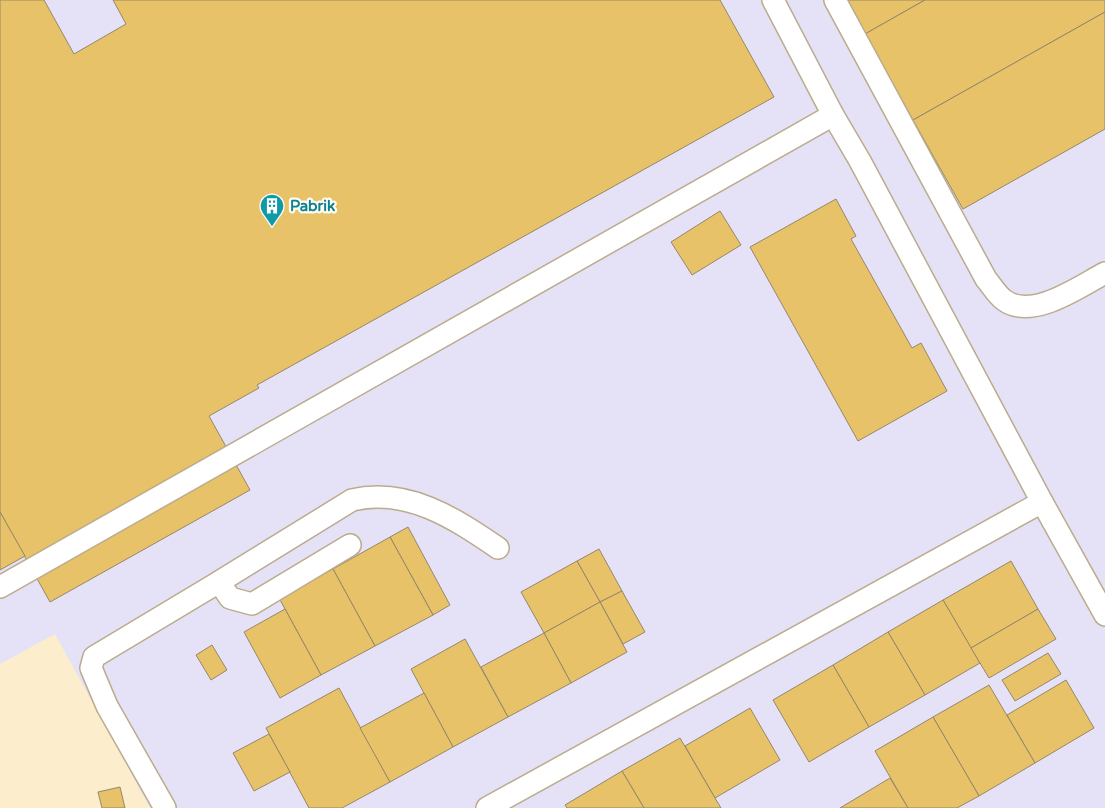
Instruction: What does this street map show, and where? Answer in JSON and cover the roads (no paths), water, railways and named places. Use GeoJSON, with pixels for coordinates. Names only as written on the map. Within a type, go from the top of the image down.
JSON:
{"type":"FeatureCollection","features":[{"type":"Feature","properties":{"kind":"street"},"geometry":{"type":"LineString","coordinates":[[773,0],[833,115],[860,161],[1042,502],[1105,615]]}},
{"type":"Feature","properties":{"kind":"street"},"geometry":{"type":"LineString","coordinates":[[835,0],[986,280],[1005,301],[1026,308],[1050,302],[1105,272]]}},
{"type":"Feature","properties":{"kind":"street"},"geometry":{"type":"LineString","coordinates":[[0,587],[833,115]]}},
{"type":"Feature","properties":{"kind":"street"},"geometry":{"type":"LineString","coordinates":[[165,808],[107,706],[91,668],[91,660],[97,654],[352,500],[366,497],[394,497],[432,508],[456,519],[498,548]]}},
{"type":"Feature","properties":{"kind":"street"},"geometry":{"type":"LineString","coordinates":[[487,808],[1042,502]]}},
{"type":"Feature","properties":{"kind":"street"},"geometry":{"type":"LineString","coordinates":[[219,582],[230,598],[252,604],[350,545]]}},
{"type":"Feature","properties":{"kind":"place","name":"Pabrik"},"geometry":{"type":"Point","coordinates":[272,227]}}]}
